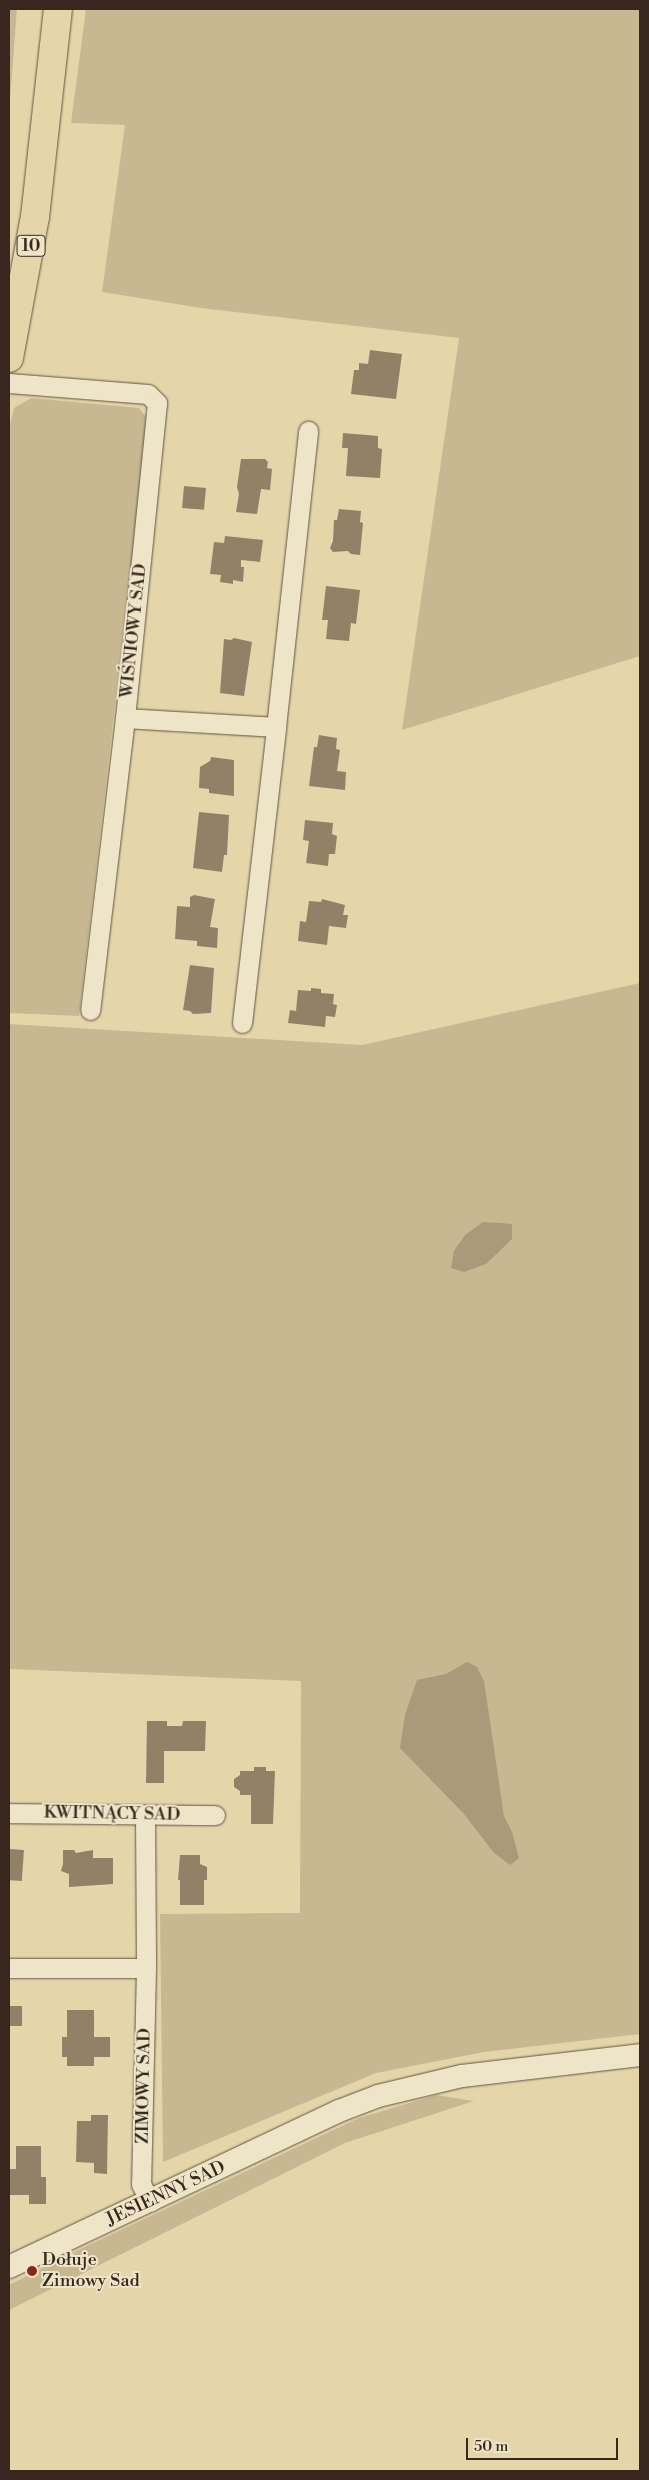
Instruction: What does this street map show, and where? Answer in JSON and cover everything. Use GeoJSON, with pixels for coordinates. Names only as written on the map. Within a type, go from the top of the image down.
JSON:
{"type":"FeatureCollection","features":[{"type":"Feature","properties":{"kind":"main road","name":"10"},"geometry":{"type":"LineString","coordinates":[[9,358],[35,218],[58,9]]}},
{"type":"Feature","properties":{"kind":"street","name":"WIŚNIOWY SAD"},"geometry":{"type":"LineString","coordinates":[[9,383],[148,394],[158,403],[125,718],[90,1010]]}},
{"type":"Feature","properties":{"kind":"street"},"geometry":{"type":"LineString","coordinates":[[242,1023],[308,431]]}},
{"type":"Feature","properties":{"kind":"street"},"geometry":{"type":"LineString","coordinates":[[125,718],[276,727]]}},
{"type":"Feature","properties":{"kind":"street","name":"KWITNĄCY SAD"},"geometry":{"type":"LineString","coordinates":[[9,1813],[145,1816],[215,1815]]}},
{"type":"Feature","properties":{"kind":"street","name":"ZIMOWY SAD"},"geometry":{"type":"LineString","coordinates":[[145,1816],[146,1968],[142,2184],[150,2202]]}},
{"type":"Feature","properties":{"kind":"street"},"geometry":{"type":"LineString","coordinates":[[9,1968],[146,1968]]}},
{"type":"Feature","properties":{"kind":"street","name":"JESIENNY SAD"},"geometry":{"type":"LineString","coordinates":[[9,2267],[150,2202],[322,2119],[378,2096],[444,2079],[518,2068],[640,2056]]}},
{"type":"Feature","properties":{"kind":"shaded area"},"geometry":{"type":"Polygon","coordinates":[[[9,9],[17,9],[9,113],[9,9]]]}},
{"type":"Feature","properties":{"kind":"shaded area"},"geometry":{"type":"Polygon","coordinates":[[[86,9],[640,9],[640,656],[402,730],[459,338],[201,308],[102,292],[125,125],[71,123],[86,9]]]}},
{"type":"Feature","properties":{"kind":"shaded area"},"geometry":{"type":"Polygon","coordinates":[[[31,398],[139,408],[148,419],[79,1016],[9,1013],[9,429],[14,408],[31,398]]]}},
{"type":"Feature","properties":{"kind":"shaded area"},"geometry":{"type":"Polygon","coordinates":[[[640,983],[640,2034],[484,2052],[376,2073],[163,2162],[160,1914],[300,1913],[301,1681],[9,1669],[9,1024],[362,1045],[640,983]]]}},
{"type":"Feature","properties":{"kind":"shaded area"},"geometry":{"type":"Polygon","coordinates":[[[483,1222],[512,1224],[512,1239],[486,1264],[464,1272],[451,1268],[454,1251],[465,1235],[483,1222]]]}},
{"type":"Feature","properties":{"kind":"shaded area"},"geometry":{"type":"Polygon","coordinates":[[[467,1662],[477,1667],[484,1681],[504,1816],[512,1832],[519,1858],[510,1865],[494,1853],[464,1814],[400,1748],[405,1715],[417,1680],[446,1674],[467,1662]]]}},
{"type":"Feature","properties":{"kind":"shaded area"},"geometry":{"type":"Polygon","coordinates":[[[436,2095],[474,2101],[345,2143],[9,2310],[9,2285],[74,2252],[359,2118],[436,2095]]]}},
{"type":"Feature","properties":{"kind":"building"},"geometry":{"type":"Polygon","coordinates":[[[370,350],[402,354],[396,399],[351,394],[354,370],[359,370],[359,363],[368,364],[370,350]]]}},
{"type":"Feature","properties":{"kind":"building"},"geometry":{"type":"Polygon","coordinates":[[[343,433],[378,436],[378,448],[382,449],[380,478],[346,476],[348,448],[342,448],[343,433]]]}},
{"type":"Feature","properties":{"kind":"building"},"geometry":{"type":"Polygon","coordinates":[[[241,459],[265,459],[268,462],[267,468],[272,469],[270,490],[261,489],[257,514],[236,512],[241,459]]]}},
{"type":"Feature","properties":{"kind":"building"},"geometry":{"type":"Polygon","coordinates":[[[184,486],[206,488],[204,510],[182,508],[184,486]]]}},
{"type":"Feature","properties":{"kind":"building"},"geometry":{"type":"Polygon","coordinates":[[[339,509],[361,511],[360,522],[363,523],[360,555],[351,554],[348,551],[333,552],[330,548],[333,541],[334,520],[337,520],[339,509]]]}},
{"type":"Feature","properties":{"kind":"building"},"geometry":{"type":"Polygon","coordinates":[[[225,536],[263,540],[260,562],[241,560],[241,567],[244,567],[243,582],[233,580],[233,584],[220,582],[221,575],[210,574],[214,542],[224,543],[225,536]]]}},
{"type":"Feature","properties":{"kind":"building"},"geometry":{"type":"Polygon","coordinates":[[[326,586],[360,590],[356,624],[351,623],[349,641],[326,639],[328,620],[322,620],[326,586]]]}},
{"type":"Feature","properties":{"kind":"building"},"geometry":{"type":"Polygon","coordinates":[[[234,638],[252,642],[244,696],[220,693],[224,639],[231,640],[234,638]]]}},
{"type":"Feature","properties":{"kind":"building"},"geometry":{"type":"Polygon","coordinates":[[[319,735],[337,738],[336,749],[340,750],[337,771],[346,772],[345,790],[309,786],[314,747],[317,747],[319,735]]]}},
{"type":"Feature","properties":{"kind":"building"},"geometry":{"type":"Polygon","coordinates":[[[211,757],[234,760],[234,796],[209,793],[209,789],[199,788],[200,767],[210,761],[211,757]]]}},
{"type":"Feature","properties":{"kind":"building"},"geometry":{"type":"Polygon","coordinates":[[[199,812],[229,815],[227,855],[224,855],[222,872],[193,868],[199,812]]]}},
{"type":"Feature","properties":{"kind":"building"},"geometry":{"type":"Polygon","coordinates":[[[305,820],[333,823],[332,834],[337,836],[335,854],[329,854],[328,866],[306,863],[309,841],[303,840],[305,820]]]}},
{"type":"Feature","properties":{"kind":"building"},"geometry":{"type":"Polygon","coordinates":[[[194,895],[215,899],[210,927],[218,928],[217,948],[197,946],[197,941],[175,939],[177,906],[190,907],[190,897],[194,895]]]}},
{"type":"Feature","properties":{"kind":"building"},"geometry":{"type":"Polygon","coordinates":[[[322,899],[345,905],[343,915],[348,915],[346,928],[329,926],[327,945],[298,941],[300,921],[306,922],[309,901],[321,902],[322,899]]]}},
{"type":"Feature","properties":{"kind":"building"},"geometry":{"type":"Polygon","coordinates":[[[190,965],[214,968],[211,1013],[193,1014],[190,1011],[183,1010],[190,965]]]}},
{"type":"Feature","properties":{"kind":"building"},"geometry":{"type":"Polygon","coordinates":[[[311,988],[321,989],[321,993],[334,994],[333,1004],[337,1005],[335,1017],[326,1016],[325,1027],[288,1023],[290,1010],[296,1011],[298,990],[311,991],[311,988]]]}},
{"type":"Feature","properties":{"kind":"building"},"geometry":{"type":"Polygon","coordinates":[[[147,1721],[167,1721],[167,1726],[182,1726],[183,1721],[206,1721],[205,1751],[164,1751],[164,1783],[146,1783],[147,1721]]]}},
{"type":"Feature","properties":{"kind":"building"},"geometry":{"type":"Polygon","coordinates":[[[254,1767],[266,1767],[266,1771],[275,1771],[273,1824],[251,1824],[251,1795],[240,1795],[240,1791],[234,1787],[234,1779],[240,1775],[240,1771],[254,1771],[254,1767]]]}},
{"type":"Feature","properties":{"kind":"building"},"geometry":{"type":"Polygon","coordinates":[[[9,1849],[24,1850],[22,1881],[9,1880],[9,1849]]]}},
{"type":"Feature","properties":{"kind":"building"},"geometry":{"type":"Polygon","coordinates":[[[63,1850],[74,1850],[76,1853],[93,1850],[93,1858],[113,1858],[113,1884],[69,1887],[69,1874],[61,1871],[63,1850]]]}},
{"type":"Feature","properties":{"kind":"building"},"geometry":{"type":"Polygon","coordinates":[[[180,1855],[200,1855],[200,1864],[207,1867],[207,1880],[204,1880],[204,1905],[180,1905],[180,1880],[178,1880],[180,1855]]]}},
{"type":"Feature","properties":{"kind":"building"},"geometry":{"type":"Polygon","coordinates":[[[9,2006],[22,2006],[22,2026],[9,2026],[9,2006]]]}},
{"type":"Feature","properties":{"kind":"building"},"geometry":{"type":"Polygon","coordinates":[[[67,2010],[94,2010],[94,2037],[110,2037],[110,2057],[94,2057],[94,2066],[67,2066],[67,2057],[62,2057],[62,2037],[67,2037],[67,2010]]]}},
{"type":"Feature","properties":{"kind":"building"},"geometry":{"type":"Polygon","coordinates":[[[91,2115],[108,2115],[107,2174],[94,2173],[94,2163],[76,2162],[77,2121],[91,2121],[91,2115]]]}},
{"type":"Feature","properties":{"kind":"building"},"geometry":{"type":"Polygon","coordinates":[[[16,2146],[41,2146],[41,2177],[46,2177],[46,2204],[29,2204],[29,2195],[9,2195],[9,2169],[16,2169],[16,2146]]]}},
{"type":"Feature","properties":{"kind":"place","name":"Dołuje Zimowy Sad"},"geometry":{"type":"Point","coordinates":[32,2271]}}]}
